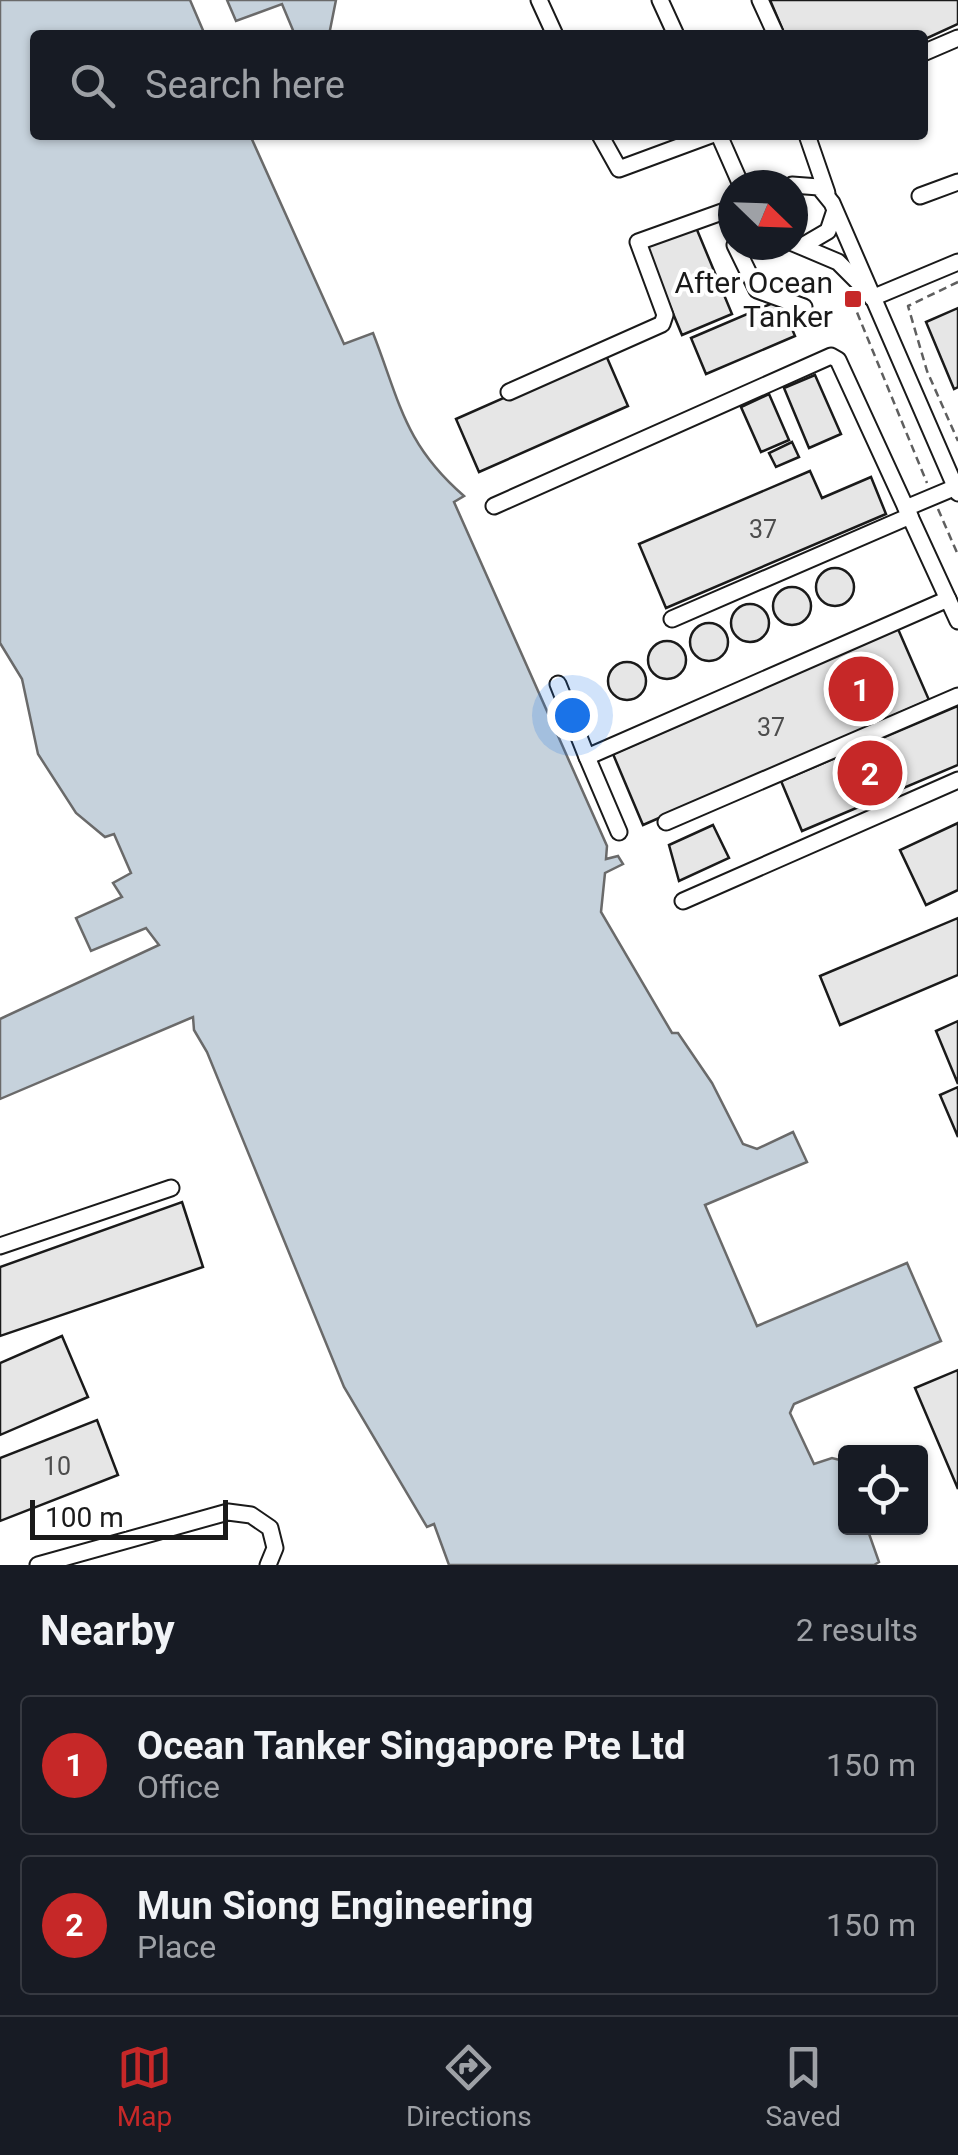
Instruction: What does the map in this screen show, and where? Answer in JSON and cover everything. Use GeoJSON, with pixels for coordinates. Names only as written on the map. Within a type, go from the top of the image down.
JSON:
{"type":"FeatureCollection","features":[{"type":"Feature","properties":{"kind":"street"},"geometry":{"type":"LineString","coordinates":[[540,0],[553,30]]}},
{"type":"Feature","properties":{"kind":"street"},"geometry":{"type":"LineString","coordinates":[[660,0],[674,30]]}},
{"type":"Feature","properties":{"kind":"street"},"geometry":{"type":"LineString","coordinates":[[760,0],[774,30]]}},
{"type":"Feature","properties":{"kind":"street"},"geometry":{"type":"LineString","coordinates":[[928,51],[958,38]]}},
{"type":"Feature","properties":{"kind":"street"},"geometry":{"type":"LineString","coordinates":[[603,140],[619,170],[698,140]]}},
{"type":"Feature","properties":{"kind":"street"},"geometry":{"type":"LineString","coordinates":[[722,140],[735,170]]}},
{"type":"Feature","properties":{"kind":"street"},"geometry":{"type":"LineString","coordinates":[[672,619],[908,512],[932,496],[957,490],[834,213],[809,140]]}},
{"type":"Feature","properties":{"kind":"street"},"geometry":{"type":"LineString","coordinates":[[920,196],[958,182]]}},
{"type":"Feature","properties":{"kind":"street"},"geometry":{"type":"LineString","coordinates":[[808,183],[827,194]]}},
{"type":"Feature","properties":{"kind":"street"},"geometry":{"type":"LineString","coordinates":[[509,392],[662,324],[665,314],[638,242],[718,213]]}},
{"type":"Feature","properties":{"kind":"street"},"geometry":{"type":"LineString","coordinates":[[808,240],[828,231],[834,213]]}},
{"type":"Feature","properties":{"kind":"street"},"geometry":{"type":"LineString","coordinates":[[808,248],[838,262],[869,293]]}},
{"type":"Feature","properties":{"kind":"street"},"geometry":{"type":"LineString","coordinates":[[742,260],[757,290],[804,307]]}},
{"type":"Feature","properties":{"kind":"street"},"geometry":{"type":"LineString","coordinates":[[869,293],[958,262]]}},
{"type":"Feature","properties":{"kind":"street"},"geometry":{"type":"LineString","coordinates":[[494,506],[831,356],[838,360],[958,621]]}},
{"type":"Feature","properties":{"kind":"street"},"geometry":{"type":"LineString","coordinates":[[587,757],[948,599]]}},
{"type":"Feature","properties":{"kind":"street"},"geometry":{"type":"LineString","coordinates":[[558,684],[619,832]]}},
{"type":"Feature","properties":{"kind":"street"},"geometry":{"type":"LineString","coordinates":[[666,822],[958,696]]}},
{"type":"Feature","properties":{"kind":"street"},"geometry":{"type":"LineString","coordinates":[[683,902],[958,780]]}},
{"type":"Feature","properties":{"kind":"street"},"geometry":{"type":"LineString","coordinates":[[0,1246],[170,1188]]}},
{"type":"Feature","properties":{"kind":"street"},"geometry":{"type":"LineString","coordinates":[[38,1565],[228,1512],[250,1515],[270,1528],[275,1548],[268,1565]]}},
{"type":"Feature","properties":{"kind":"path"},"geometry":{"type":"LineString","coordinates":[[958,282],[908,306],[928,371],[958,440]]}},
{"type":"Feature","properties":{"kind":"path"},"geometry":{"type":"LineString","coordinates":[[869,293],[856,310],[958,555]]}},
{"type":"Feature","properties":{"kind":"shaded area"},"geometry":{"type":"Polygon","coordinates":[[[0,0],[190,0],[203,30],[30,30],[30,140],[252,140],[344,344],[373,333],[416,440],[464,496],[454,502],[607,846],[606,859],[618,856],[623,864],[605,873],[601,912],[672,1033],[678,1033],[712,1083],[743,1144],[757,1149],[793,1132],[807,1162],[705,1205],[757,1326],[907,1263],[941,1341],[794,1404],[790,1413],[814,1464],[838,1460],[838,1535],[869,1535],[879,1562],[449,1565],[434,1524],[427,1527],[344,1387],[207,1052],[194,1030],[193,1017],[0,1099],[0,1019],[159,945],[146,928],[91,951],[76,918],[122,897],[113,883],[131,873],[114,834],[105,837],[76,813],[38,754],[22,679],[0,643],[0,0]]]}},
{"type":"Feature","properties":{"kind":"shaded area"},"geometry":{"type":"Polygon","coordinates":[[[227,0],[336,0],[330,30],[293,30],[282,4],[236,21],[227,0]]]}},
{"type":"Feature","properties":{"kind":"building"},"geometry":{"type":"Polygon","coordinates":[[[770,0],[958,0],[958,24],[928,38],[928,30],[783,30],[770,0]]]}},
{"type":"Feature","properties":{"kind":"building"},"geometry":{"type":"Polygon","coordinates":[[[695,225],[732,314],[682,335],[645,246],[695,225]]]}},
{"type":"Feature","properties":{"kind":"building"},"geometry":{"type":"Polygon","coordinates":[[[780,300],[795,336],[706,374],[691,338],[780,300]]]}},
{"type":"Feature","properties":{"kind":"building"},"geometry":{"type":"Polygon","coordinates":[[[958,308],[958,387],[954,389],[926,322],[958,308]]]}},
{"type":"Feature","properties":{"kind":"building"},"geometry":{"type":"Polygon","coordinates":[[[605,353],[628,406],[479,472],[456,419],[605,353]]]}},
{"type":"Feature","properties":{"kind":"building"},"geometry":{"type":"Polygon","coordinates":[[[815,375],[841,434],[809,448],[784,388],[815,375]]]}},
{"type":"Feature","properties":{"kind":"building"},"geometry":{"type":"Polygon","coordinates":[[[769,394],[789,440],[761,452],[741,407],[769,394]]]}},
{"type":"Feature","properties":{"kind":"building"},"geometry":{"type":"Polygon","coordinates":[[[792,442],[799,457],[776,467],[769,453],[792,442]]]}},
{"type":"Feature","properties":{"kind":"building"},"geometry":{"type":"Polygon","coordinates":[[[810,471],[822,498],[871,477],[886,514],[666,608],[639,544],[810,471]]]}},
{"type":"Feature","properties":{"kind":"building"},"geometry":{"type":"Polygon","coordinates":[[[835,568],[848,574],[854,587],[848,600],[835,606],[822,600],[816,587],[822,574],[835,568]]]}},
{"type":"Feature","properties":{"kind":"building"},"geometry":{"type":"Polygon","coordinates":[[[792,587],[805,593],[811,606],[805,619],[792,625],[779,619],[773,606],[779,593],[792,587]]]}},
{"type":"Feature","properties":{"kind":"building"},"geometry":{"type":"Polygon","coordinates":[[[750,604],[763,610],[769,623],[763,636],[750,642],[737,636],[731,623],[737,610],[750,604]]]}},
{"type":"Feature","properties":{"kind":"building"},"geometry":{"type":"Polygon","coordinates":[[[709,623],[722,629],[728,642],[722,655],[709,661],[696,655],[690,642],[696,629],[709,623]]]}},
{"type":"Feature","properties":{"kind":"building"},"geometry":{"type":"Polygon","coordinates":[[[898,629],[929,700],[643,825],[613,754],[898,629]]]}},
{"type":"Feature","properties":{"kind":"building"},"geometry":{"type":"Polygon","coordinates":[[[667,641],[680,647],[686,660],[680,673],[667,679],[654,673],[648,660],[654,647],[667,641]]]}},
{"type":"Feature","properties":{"kind":"building"},"geometry":{"type":"Polygon","coordinates":[[[627,662],[640,668],[646,681],[640,694],[627,700],[614,694],[608,681],[614,668],[627,662]]]}},
{"type":"Feature","properties":{"kind":"building"},"geometry":{"type":"Polygon","coordinates":[[[958,706],[958,765],[802,831],[781,781],[958,706]]]}},
{"type":"Feature","properties":{"kind":"building"},"geometry":{"type":"Polygon","coordinates":[[[958,823],[958,890],[926,905],[900,850],[958,823]]]}},
{"type":"Feature","properties":{"kind":"building"},"geometry":{"type":"Polygon","coordinates":[[[713,825],[729,858],[679,881],[669,845],[713,825]]]}},
{"type":"Feature","properties":{"kind":"building"},"geometry":{"type":"Polygon","coordinates":[[[958,918],[958,975],[840,1025],[820,976],[958,918]]]}},
{"type":"Feature","properties":{"kind":"building"},"geometry":{"type":"Polygon","coordinates":[[[958,1021],[958,1084],[936,1031],[958,1021]]]}},
{"type":"Feature","properties":{"kind":"building"},"geometry":{"type":"Polygon","coordinates":[[[958,1087],[958,1137],[940,1095],[958,1087]]]}},
{"type":"Feature","properties":{"kind":"building"},"geometry":{"type":"Polygon","coordinates":[[[182,1202],[203,1267],[0,1336],[0,1267],[182,1202]]]}},
{"type":"Feature","properties":{"kind":"building"},"geometry":{"type":"Polygon","coordinates":[[[62,1336],[88,1397],[0,1435],[0,1363],[62,1336]]]}},
{"type":"Feature","properties":{"kind":"building"},"geometry":{"type":"Polygon","coordinates":[[[958,1370],[958,1489],[915,1388],[958,1370]]]}},
{"type":"Feature","properties":{"kind":"building"},"geometry":{"type":"Polygon","coordinates":[[[97,1420],[118,1475],[0,1521],[0,1458],[97,1420]]]}},
{"type":"Feature","properties":{"kind":"place","name":"After Ocean Tanker"},"geometry":{"type":"Point","coordinates":[853,299]}},
{"type":"Feature","properties":{"kind":"place","name":"Ocean Tanker Singapore Pte Ltd"},"geometry":{"type":"Point","coordinates":[861,689]}},
{"type":"Feature","properties":{"kind":"place","name":"Mun Siong Engineering"},"geometry":{"type":"Point","coordinates":[870,773]}}]}
